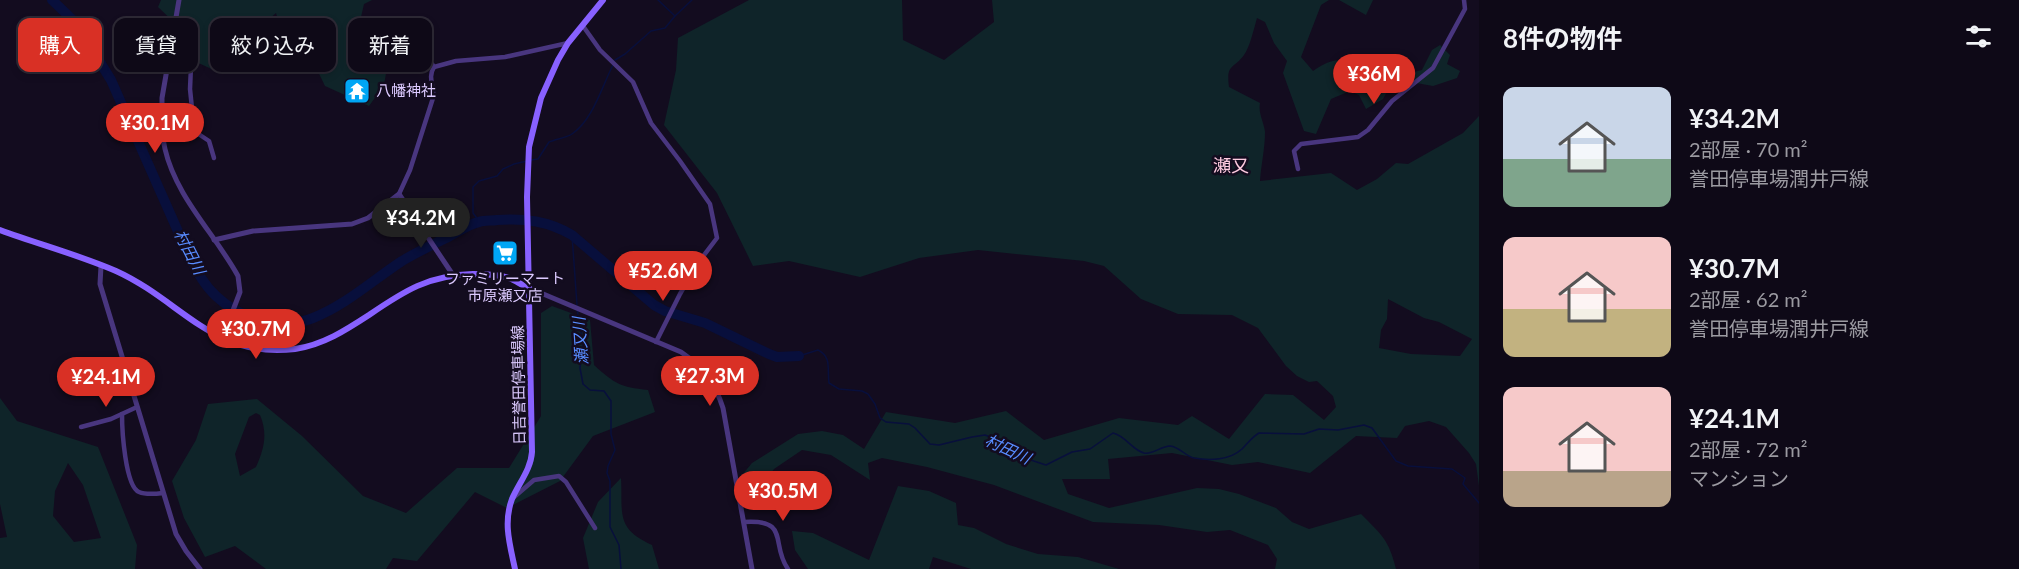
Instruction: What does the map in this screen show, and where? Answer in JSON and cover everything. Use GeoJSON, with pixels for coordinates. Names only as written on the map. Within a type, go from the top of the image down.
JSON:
{"type":"FeatureCollection","features":[{"type":"Feature","properties":{"kind":"main road","name":"日吉誉田停車場線"},"geometry":{"type":"LineString","coordinates":[[515,569],[507,529],[512,500],[532,458],[527,197],[529,147],[533,123],[541,98],[568,43],[603,0]]}},
{"type":"Feature","properties":{"kind":"main road"},"geometry":{"type":"LineString","coordinates":[[0,230],[101,266],[142,286],[206,331],[238,345],[259,348],[282,350],[310,346],[346,330],[406,290],[428,280],[453,275],[496,275],[529,288]]}},
{"type":"Feature","properties":{"kind":"street"},"geometry":{"type":"LineString","coordinates":[[179,0],[162,98],[165,148],[177,181],[238,276],[240,292],[222,339]]}},
{"type":"Feature","properties":{"kind":"street"},"geometry":{"type":"LineString","coordinates":[[1298,169],[1294,151],[1301,144],[1362,135],[1392,101],[1432,68],[1465,9],[1464,0]]}},
{"type":"Feature","properties":{"kind":"street"},"geometry":{"type":"LineString","coordinates":[[583,26],[600,50],[633,82],[651,123],[710,204],[717,238],[698,263],[656,342]]}},
{"type":"Feature","properties":{"kind":"street"},"geometry":{"type":"LineString","coordinates":[[434,67],[456,61],[505,57],[568,43]]}},
{"type":"Feature","properties":{"kind":"street"},"geometry":{"type":"LineString","coordinates":[[214,240],[253,231],[352,224],[368,218],[399,194],[410,170],[433,98],[430,76],[434,67]]}},
{"type":"Feature","properties":{"kind":"street"},"geometry":{"type":"LineString","coordinates":[[191,72],[194,128],[197,133],[209,141],[214,158]]}},
{"type":"Feature","properties":{"kind":"street"},"geometry":{"type":"LineString","coordinates":[[399,194],[453,275]]}},
{"type":"Feature","properties":{"kind":"street"},"geometry":{"type":"LineString","coordinates":[[101,266],[100,284],[176,534],[200,569]]}},
{"type":"Feature","properties":{"kind":"street"},"geometry":{"type":"LineString","coordinates":[[529,288],[681,352],[700,366],[718,393],[725,417],[752,569]]}},
{"type":"Feature","properties":{"kind":"street"},"geometry":{"type":"LineString","coordinates":[[81,427],[94,425],[137,407]]}},
{"type":"Feature","properties":{"kind":"street"},"geometry":{"type":"LineString","coordinates":[[122,414],[125,459],[134,488],[140,493],[163,494]]}},
{"type":"Feature","properties":{"kind":"street"},"geometry":{"type":"LineString","coordinates":[[512,500],[534,480],[559,476],[566,482],[595,528]]}},
{"type":"Feature","properties":{"kind":"street"},"geometry":{"type":"LineString","coordinates":[[744,522],[761,521],[774,528],[785,564],[789,569]]}},
{"type":"Feature","properties":{"kind":"green space"},"geometry":{"type":"Polygon","coordinates":[[[161,0],[372,0],[364,4],[361,18],[348,18],[348,72],[386,72],[384,85],[369,106],[325,86],[318,72],[336,72],[336,18],[277,18],[276,13],[270,18],[210,18],[210,68],[198,63],[198,18],[170,18],[158,7],[161,0]]]}},
{"type":"Feature","properties":{"kind":"green space"},"geometry":{"type":"Polygon","coordinates":[[[749,0],[902,0],[903,40],[944,60],[994,22],[992,0],[1329,0],[1321,5],[1301,57],[1313,71],[1328,62],[1339,60],[1386,66],[1404,72],[1422,70],[1432,50],[1440,45],[1450,55],[1447,64],[1460,71],[1457,78],[1433,86],[1394,79],[1383,99],[1366,109],[1359,95],[1350,91],[1331,99],[1316,134],[1304,131],[1283,73],[1287,61],[1274,43],[1265,22],[1257,18],[1246,52],[1231,68],[1228,79],[1229,87],[1260,103],[1265,132],[1260,181],[1331,173],[1357,190],[1377,179],[1396,163],[1408,164],[1463,133],[1479,116],[1479,486],[1476,464],[1469,453],[1446,427],[1429,421],[1405,426],[1397,438],[1356,436],[1310,473],[1258,462],[1232,465],[1172,453],[1108,459],[1110,479],[1062,479],[1068,494],[1109,508],[1197,488],[1219,489],[1239,494],[1276,508],[1292,522],[1309,529],[1361,514],[1384,539],[1391,551],[1396,569],[1275,569],[1277,559],[1268,545],[1230,530],[1207,532],[1159,525],[1093,522],[994,485],[882,458],[868,463],[870,480],[831,455],[802,450],[774,469],[749,503],[742,475],[752,463],[798,434],[822,431],[843,435],[864,449],[886,412],[955,423],[1006,411],[1044,440],[1119,418],[1178,425],[1192,416],[1229,439],[1265,394],[1293,395],[1324,420],[1336,407],[1333,396],[1317,381],[1309,382],[1297,376],[1286,366],[1258,328],[1232,315],[1178,314],[1141,299],[1104,266],[1084,261],[978,250],[919,258],[860,277],[789,261],[753,266],[717,193],[664,125],[676,70],[678,38],[749,0]],[[1388,299],[1387,319],[1381,330],[1379,348],[1411,354],[1460,356],[1472,339],[1439,322],[1424,318],[1388,299]]]}},
{"type":"Feature","properties":{"kind":"green space"},"geometry":{"type":"Polygon","coordinates":[[[1339,0],[1373,0],[1366,15],[1339,0]]]}},
{"type":"Feature","properties":{"kind":"green space"},"geometry":{"type":"Polygon","coordinates":[[[552,306],[590,320],[594,365],[618,384],[648,390],[655,412],[593,436],[560,481],[507,508],[475,492],[417,561],[393,558],[386,569],[266,569],[235,546],[205,557],[184,518],[172,481],[196,440],[208,404],[257,399],[302,436],[363,496],[406,513],[457,468],[509,468],[541,416],[541,313],[552,306]],[[256,413],[249,417],[235,454],[240,476],[256,467],[261,454],[264,435],[260,415],[256,413]]]}},
{"type":"Feature","properties":{"kind":"green space"},"geometry":{"type":"Polygon","coordinates":[[[0,398],[17,421],[98,447],[137,545],[135,569],[0,569],[0,538],[7,537],[0,504],[0,398]],[[68,463],[55,491],[53,516],[74,542],[101,538],[83,485],[68,463]]]}},
{"type":"Feature","properties":{"kind":"green space"},"geometry":{"type":"Polygon","coordinates":[[[621,478],[623,519],[632,532],[652,545],[659,569],[589,569],[583,538],[598,502],[621,478]]]}},
{"type":"Feature","properties":{"kind":"green space"},"geometry":{"type":"Polygon","coordinates":[[[898,486],[929,491],[956,503],[958,525],[974,528],[1006,544],[1038,554],[1078,557],[1119,569],[971,569],[933,557],[929,569],[808,569],[795,550],[792,531],[813,533],[869,560],[898,486]]]}},
{"type":"Feature","properties":{"kind":"waterway","name":"村田川"},"geometry":{"type":"LineString","coordinates":[[52,0],[75,22],[111,80],[188,254],[200,276],[216,296],[237,311],[275,323],[301,322],[325,313],[402,261],[468,226],[483,221],[527,220],[554,226],[572,235],[654,305],[665,311],[705,323],[777,357],[799,356]]}},
{"type":"Feature","properties":{"kind":"waterway"},"geometry":{"type":"LineString","coordinates":[[658,0],[675,16]]}},
{"type":"Feature","properties":{"kind":"waterway"},"geometry":{"type":"LineString","coordinates":[[615,60],[651,31],[665,28],[692,0]]}},
{"type":"Feature","properties":{"kind":"waterway"},"geometry":{"type":"LineString","coordinates":[[531,160],[538,159],[549,142],[570,135],[586,120],[613,65]]}},
{"type":"Feature","properties":{"kind":"waterway"},"geometry":{"type":"LineString","coordinates":[[479,221],[473,213],[473,187],[479,181],[497,176],[503,169],[527,161]]}},
{"type":"Feature","properties":{"kind":"waterway","name":"瀬又川"},"geometry":{"type":"LineString","coordinates":[[572,235],[577,305]]}},
{"type":"Feature","properties":{"kind":"waterway","name":"瀬又川"},"geometry":{"type":"LineString","coordinates":[[577,309],[583,343],[580,368],[583,384],[590,390],[604,391],[611,401],[611,434],[615,450],[607,473],[610,481],[610,527],[619,545],[621,569]]}},
{"type":"Feature","properties":{"kind":"waterway","name":"村田川"},"geometry":{"type":"LineString","coordinates":[[799,356],[818,350],[827,360],[829,383],[839,389],[862,391],[868,394],[880,418],[886,422],[909,424],[930,444],[939,445],[985,435],[993,438],[1006,452],[1046,465],[1072,452],[1090,449],[1113,433],[1144,453],[1151,453],[1170,446],[1194,458],[1213,459],[1237,453],[1259,433],[1304,434],[1319,429],[1338,430],[1364,425],[1372,428],[1396,461],[1408,466],[1452,469],[1465,478],[1463,484],[1479,503]]}},
{"type":"Feature","properties":{"kind":"place","name":"八幡神社"},"geometry":{"type":"Point","coordinates":[357,91]}},
{"type":"Feature","properties":{"kind":"place","name":"ファミリーマート 市原瀬又店"},"geometry":{"type":"Point","coordinates":[505,253]}},
{"type":"Feature","properties":{"kind":"district","name":"瀬又"},"geometry":{"type":"Point","coordinates":[1231,166]}}]}
